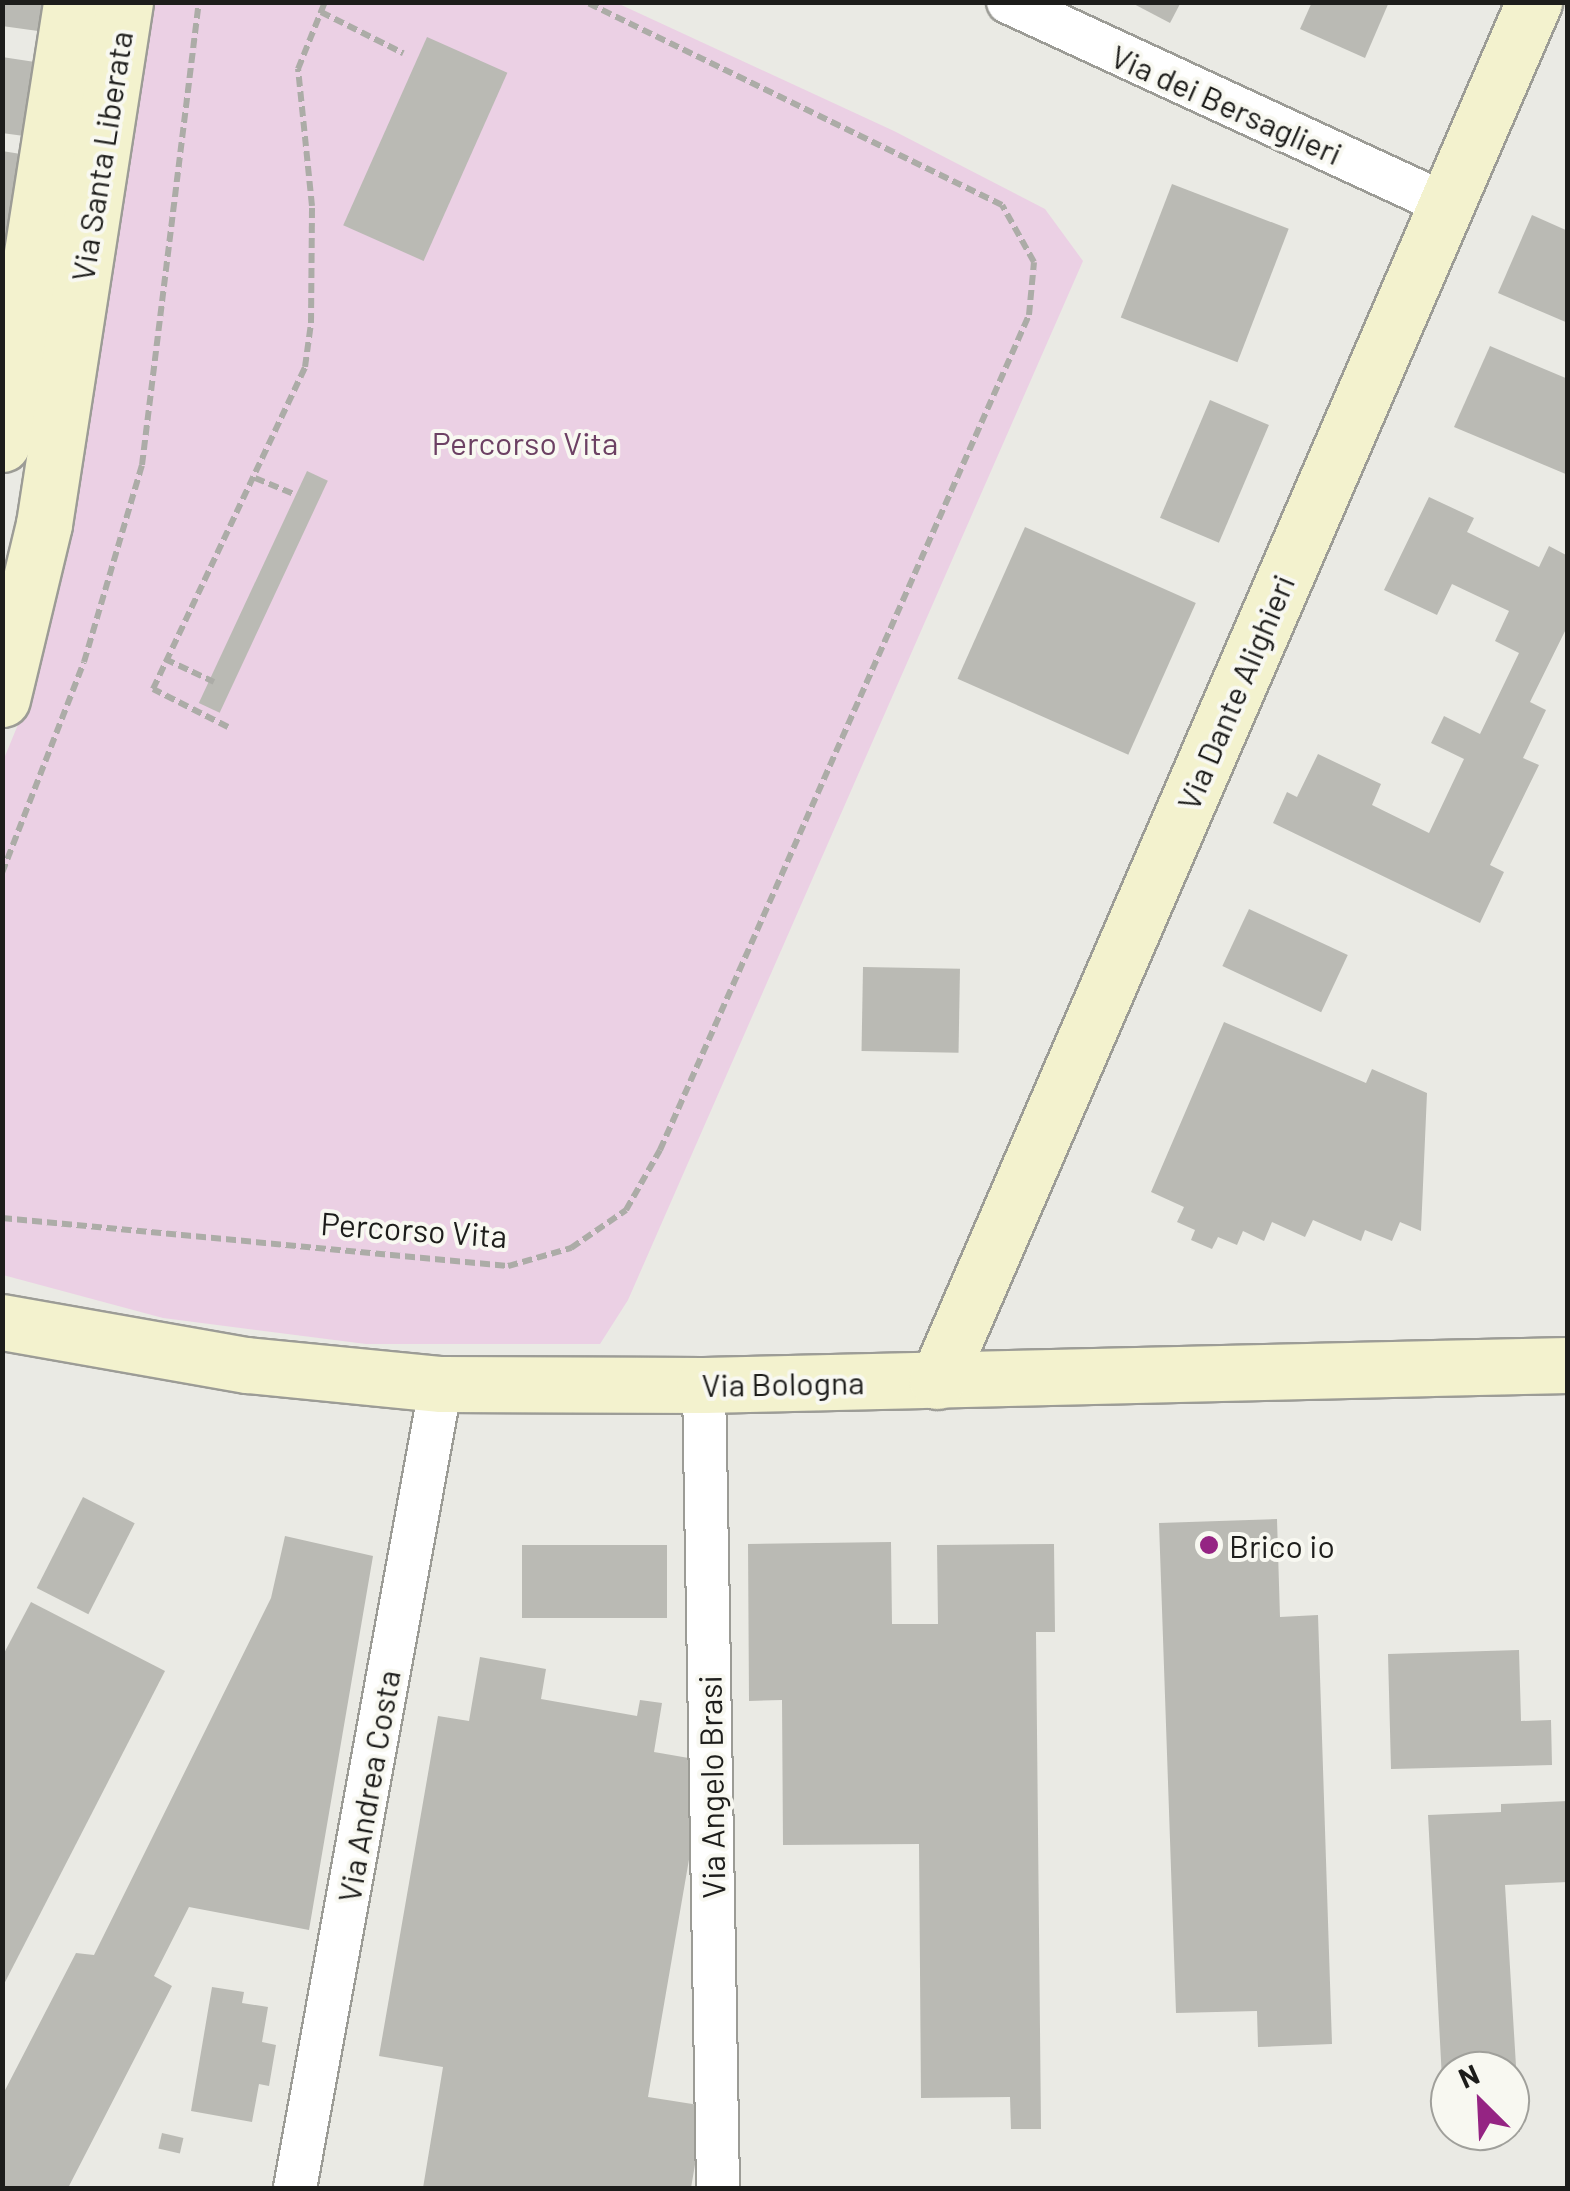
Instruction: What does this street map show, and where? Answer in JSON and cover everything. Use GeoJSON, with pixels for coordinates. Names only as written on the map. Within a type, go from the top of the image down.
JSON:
{"type":"FeatureCollection","features":[{"type":"Feature","properties":{"kind":"street","name":"Via Santa Liberata"},"geometry":{"type":"LineString","coordinates":[[2,444],[14,307],[71,2]]}},
{"type":"Feature","properties":{"kind":"street","name":"Via Santa Liberata"},"geometry":{"type":"LineString","coordinates":[[2,699],[40,543],[126,2]]}},
{"type":"Feature","properties":{"kind":"street","name":"Via Dante Alighieri"},"geometry":{"type":"LineString","coordinates":[[937,1380],[1534,2]]}},
{"type":"Feature","properties":{"kind":"street","name":"Via dei Bersaglieri"},"geometry":{"type":"LineString","coordinates":[[1008,4],[1446,204]]}},
{"type":"Feature","properties":{"kind":"street","name":"Via Santa Liberata"},"geometry":{"type":"LineString","coordinates":[[14,307],[78,310]]}},
{"type":"Feature","properties":{"kind":"street","name":"Via Bologna"},"geometry":{"type":"LineString","coordinates":[[2,1322],[247,1365],[441,1384],[704,1385],[1568,1365]]}},
{"type":"Feature","properties":{"kind":"street","name":"Via Andrea Costa"},"geometry":{"type":"LineString","coordinates":[[295,2188],[441,1384]]}},
{"type":"Feature","properties":{"kind":"street","name":"Via Angelo Brasi"},"geometry":{"type":"LineString","coordinates":[[704,1385],[718,2188]]}},
{"type":"Feature","properties":{"kind":"path"},"geometry":{"type":"LineString","coordinates":[[2,873],[84,662],[142,465],[199,2]]}},
{"type":"Feature","properties":{"kind":"path"},"geometry":{"type":"LineString","coordinates":[[228,727],[153,689],[305,367],[311,323],[312,206],[298,69],[325,2]]}},
{"type":"Feature","properties":{"kind":"path","name":"Percorso Vita"},"geometry":{"type":"LineString","coordinates":[[2,1218],[508,1266],[571,1248],[626,1210],[660,1150],[1029,316],[1034,262],[1002,205],[586,2]]}},
{"type":"Feature","properties":{"kind":"path"},"geometry":{"type":"LineString","coordinates":[[321,12],[403,53]]}},
{"type":"Feature","properties":{"kind":"path"},"geometry":{"type":"LineString","coordinates":[[255,478],[296,495]]}},
{"type":"Feature","properties":{"kind":"path"},"geometry":{"type":"LineString","coordinates":[[166,660],[214,682]]}},
{"type":"Feature","properties":{"kind":"green space","name":"Percorso Vita"},"geometry":{"type":"Polygon","coordinates":[[[154,3],[617,3],[894,131],[1045,209],[1083,261],[628,1300],[600,1344],[366,1344],[163,1318],[3,1275],[3,761],[38,676],[56,603],[85,445],[121,177],[154,3]]]}},
{"type":"Feature","properties":{"kind":"building"},"geometry":{"type":"Polygon","coordinates":[[[2,2],[42,2],[38,31],[2,26],[2,2]]]}},
{"type":"Feature","properties":{"kind":"building"},"geometry":{"type":"Polygon","coordinates":[[[1130,2],[1181,2],[1170,23],[1130,2]]]}},
{"type":"Feature","properties":{"kind":"building"},"geometry":{"type":"Polygon","coordinates":[[[1312,2],[1389,2],[1365,58],[1300,29],[1312,2]]]}},
{"type":"Feature","properties":{"kind":"building"},"geometry":{"type":"Polygon","coordinates":[[[427,37],[507,73],[424,261],[343,225],[427,37]]]}},
{"type":"Feature","properties":{"kind":"building"},"geometry":{"type":"Polygon","coordinates":[[[2,57],[35,62],[24,136],[2,133],[2,57]]]}},
{"type":"Feature","properties":{"kind":"building"},"geometry":{"type":"Polygon","coordinates":[[[2,151],[27,155],[13,245],[2,243],[2,151]]]}},
{"type":"Feature","properties":{"kind":"building"},"geometry":{"type":"Polygon","coordinates":[[[1172,184],[1289,229],[1237,362],[1121,318],[1172,184]]]}},
{"type":"Feature","properties":{"kind":"building"},"geometry":{"type":"Polygon","coordinates":[[[1532,215],[1568,231],[1568,323],[1498,293],[1532,215]]]}},
{"type":"Feature","properties":{"kind":"building"},"geometry":{"type":"Polygon","coordinates":[[[1490,346],[1568,379],[1568,475],[1454,427],[1490,346]]]}},
{"type":"Feature","properties":{"kind":"building"},"geometry":{"type":"Polygon","coordinates":[[[1210,400],[1269,425],[1219,543],[1160,518],[1210,400]]]}},
{"type":"Feature","properties":{"kind":"building"},"geometry":{"type":"Polygon","coordinates":[[[307,471],[328,481],[220,713],[199,703],[307,471]]]}},
{"type":"Feature","properties":{"kind":"building"},"geometry":{"type":"Polygon","coordinates":[[[1429,497],[1474,518],[1467,532],[1539,567],[1549,546],[1568,556],[1568,625],[1530,702],[1546,710],[1523,758],[1539,765],[1490,865],[1504,872],[1480,923],[1273,823],[1287,792],[1297,797],[1318,754],[1381,784],[1372,805],[1429,833],[1464,759],[1431,743],[1444,716],[1480,734],[1519,653],[1495,641],[1509,611],[1452,584],[1437,615],[1384,590],[1429,497]]]}},
{"type":"Feature","properties":{"kind":"building"},"geometry":{"type":"Polygon","coordinates":[[[1025,527],[1196,603],[1128,755],[957,679],[1025,527]]]}},
{"type":"Feature","properties":{"kind":"building"},"geometry":{"type":"Polygon","coordinates":[[[1249,909],[1348,955],[1321,1012],[1222,966],[1249,909]]]}},
{"type":"Feature","properties":{"kind":"building"},"geometry":{"type":"Polygon","coordinates":[[[863,967],[960,969],[959,1053],[862,1051],[863,967]]]}},
{"type":"Feature","properties":{"kind":"building"},"geometry":{"type":"Polygon","coordinates":[[[1224,1022],[1366,1083],[1372,1069],[1427,1093],[1421,1231],[1400,1222],[1392,1241],[1365,1230],[1361,1241],[1313,1220],[1305,1237],[1272,1222],[1264,1241],[1243,1231],[1237,1245],[1218,1237],[1212,1249],[1191,1240],[1195,1230],[1177,1222],[1184,1207],[1151,1192],[1224,1022]]]}},
{"type":"Feature","properties":{"kind":"building"},"geometry":{"type":"Polygon","coordinates":[[[83,1497],[135,1523],[88,1614],[37,1588],[83,1497]]]}},
{"type":"Feature","properties":{"kind":"building"},"geometry":{"type":"Polygon","coordinates":[[[1277,1519],[1280,1617],[1318,1615],[1332,2044],[1258,2047],[1257,2011],[1176,2013],[1159,1523],[1277,1519]]]}},
{"type":"Feature","properties":{"kind":"building"},"geometry":{"type":"Polygon","coordinates":[[[285,1536],[373,1556],[309,1930],[189,1907],[154,1976],[172,1986],[68,2188],[2,2188],[2,2096],[76,1953],[94,1955],[271,1598],[285,1536]]]}},
{"type":"Feature","properties":{"kind":"building"},"geometry":{"type":"Polygon","coordinates":[[[891,1542],[892,1624],[938,1624],[937,1545],[1054,1544],[1055,1632],[1036,1632],[1041,2129],[1011,2129],[1010,2097],[921,2098],[919,1844],[783,1845],[782,1700],[749,1701],[748,1544],[891,1542]]]}},
{"type":"Feature","properties":{"kind":"building"},"geometry":{"type":"Polygon","coordinates":[[[522,1545],[667,1545],[667,1618],[522,1618],[522,1545]]]}},
{"type":"Feature","properties":{"kind":"building"},"geometry":{"type":"Polygon","coordinates":[[[31,1602],[165,1671],[2,1988],[2,1657],[31,1602]]]}},
{"type":"Feature","properties":{"kind":"building"},"geometry":{"type":"Polygon","coordinates":[[[1519,1650],[1521,1721],[1551,1720],[1552,1765],[1391,1769],[1388,1654],[1519,1650]]]}},
{"type":"Feature","properties":{"kind":"building"},"geometry":{"type":"Polygon","coordinates":[[[480,1657],[546,1669],[541,1699],[637,1716],[640,1700],[662,1703],[654,1752],[706,1761],[648,2097],[705,2106],[691,2188],[423,2188],[443,2067],[379,2056],[438,1716],[469,1721],[480,1657]]]}},
{"type":"Feature","properties":{"kind":"building"},"geometry":{"type":"Polygon","coordinates":[[[1568,1801],[1568,1882],[1505,1885],[1515,2051],[1440,2051],[1428,1815],[1501,1812],[1501,1804],[1568,1801]]]}},
{"type":"Feature","properties":{"kind":"building"},"geometry":{"type":"Polygon","coordinates":[[[212,1987],[244,1992],[242,2003],[268,2007],[262,2042],[276,2045],[269,2086],[259,2084],[252,2122],[191,2111],[212,1987]]]}},
{"type":"Feature","properties":{"kind":"building"},"geometry":{"type":"Polygon","coordinates":[[[162,2133],[183,2138],[180,2154],[158,2149],[162,2133]]]}},
{"type":"Feature","properties":{"kind":"place","name":"Brico io"},"geometry":{"type":"Point","coordinates":[1209,1545]}}]}
